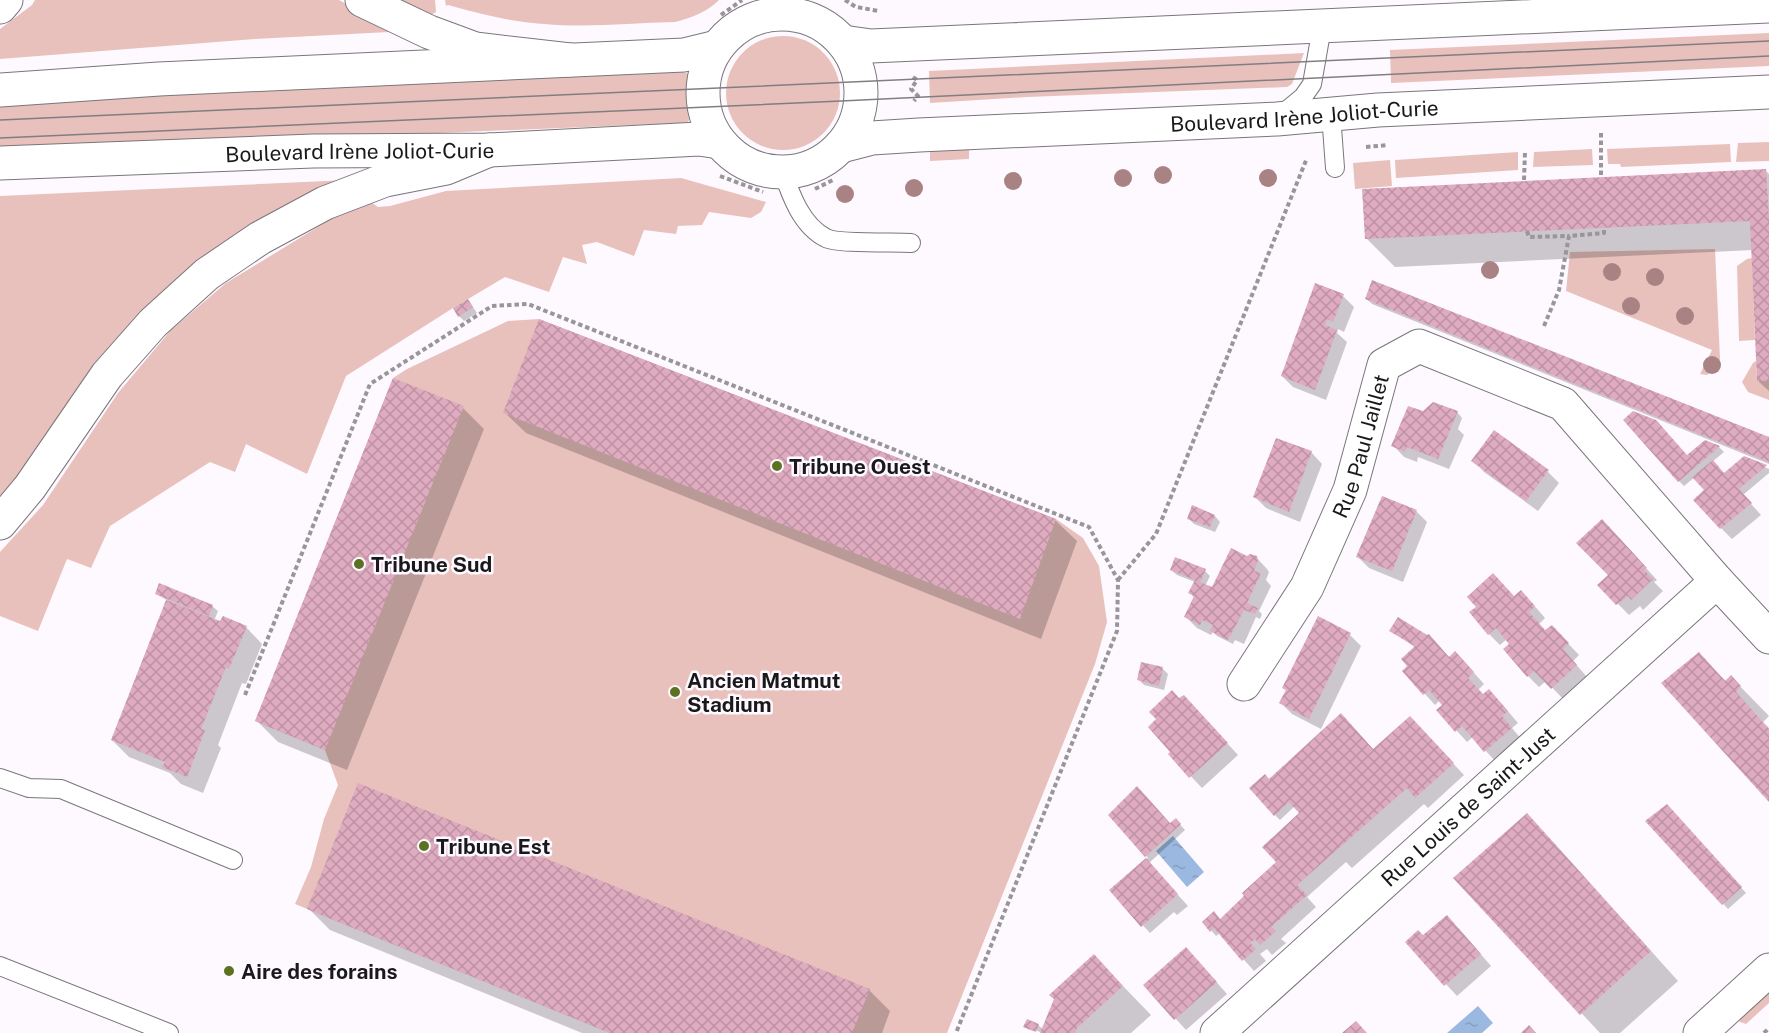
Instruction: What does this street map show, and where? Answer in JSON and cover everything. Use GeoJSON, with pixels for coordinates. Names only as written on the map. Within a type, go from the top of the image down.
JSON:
{"type":"FeatureCollection","features":[{"type":"Feature","properties":{"kind":"main road"},"geometry":{"type":"LineString","coordinates":[[0,7],[6,0]]}},
{"type":"Feature","properties":{"kind":"main road"},"geometry":{"type":"LineString","coordinates":[[362,0],[429,32],[475,49],[570,60]]}},
{"type":"Feature","properties":{"kind":"main road"},"geometry":{"type":"LineString","coordinates":[[843,42],[871,46],[1769,6]]}},
{"type":"Feature","properties":{"kind":"main road"},"geometry":{"type":"LineString","coordinates":[[780,7],[825,26],[843,42],[857,68],[861,100],[858,117],[851,132],[829,157],[799,170],[783,172],[759,169],[737,159],[719,142],[709,125],[704,106],[703,88],[710,60],[730,34],[745,23],[780,7]]}},
{"type":"Feature","properties":{"kind":"main road"},"geometry":{"type":"LineString","coordinates":[[0,90],[159,79],[684,55],[717,48]]}},
{"type":"Feature","properties":{"kind":"main road","name":"Boulevard Irène Joliot-Curie"},"geometry":{"type":"LineString","coordinates":[[841,146],[872,138],[919,135],[1276,119],[1331,114],[1769,92]]}},
{"type":"Feature","properties":{"kind":"main road","name":"Boulevard Irène Joliot-Curie"},"geometry":{"type":"LineString","coordinates":[[0,163],[313,151],[489,150],[699,139],[719,142]]}},
{"type":"Feature","properties":{"kind":"main road"},"geometry":{"type":"LineString","coordinates":[[0,522],[30,487],[108,375],[153,322],[207,274],[260,238],[325,203],[385,180],[446,168],[489,150]]}},
{"type":"Feature","properties":{"kind":"main road","name":"Rue Paul Jaillet"},"geometry":{"type":"LineString","coordinates":[[1244,684],[1307,587],[1322,555],[1350,490],[1384,365],[1419,346],[1563,404],[1717,581],[1769,637]]}},
{"type":"Feature","properties":{"kind":"main road","name":"Rue Louis de Saint-Just"},"geometry":{"type":"LineString","coordinates":[[1237,1027],[1717,581]]}},
{"type":"Feature","properties":{"kind":"main road"},"geometry":{"type":"LineString","coordinates":[[1702,1032],[1769,970]]}},
{"type":"Feature","properties":{"kind":"lane"},"geometry":{"type":"LineString","coordinates":[[1276,119],[1303,97],[1312,84],[1322,27]]}},
{"type":"Feature","properties":{"kind":"lane"},"geometry":{"type":"LineString","coordinates":[[1331,114],[1335,168]]}},
{"type":"Feature","properties":{"kind":"lane"},"geometry":{"type":"LineString","coordinates":[[783,172],[791,195],[801,213],[814,230],[827,239],[910,243]]}},
{"type":"Feature","properties":{"kind":"lane"},"geometry":{"type":"LineString","coordinates":[[0,778],[29,788],[61,789],[233,860]]}},
{"type":"Feature","properties":{"kind":"lane"},"geometry":{"type":"LineString","coordinates":[[0,966],[169,1033]]}},
{"type":"Feature","properties":{"kind":"path"},"geometry":{"type":"LineString","coordinates":[[915,44],[901,66],[917,80],[911,89],[918,96],[902,117],[919,135]]}},
{"type":"Feature","properties":{"kind":"path"},"geometry":{"type":"LineString","coordinates":[[1601,134],[1601,177]]}},
{"type":"Feature","properties":{"kind":"path"},"geometry":{"type":"LineString","coordinates":[[1524,180],[1525,152]]}},
{"type":"Feature","properties":{"kind":"path"},"geometry":{"type":"LineString","coordinates":[[1118,580],[1156,534],[1308,156]]}},
{"type":"Feature","properties":{"kind":"path"},"geometry":{"type":"LineString","coordinates":[[1527,231],[1529,237],[1604,233],[1604,230]]}},
{"type":"Feature","properties":{"kind":"path"},"geometry":{"type":"LineString","coordinates":[[1544,326],[1559,290],[1569,236]]}},
{"type":"Feature","properties":{"kind":"path"},"geometry":{"type":"LineString","coordinates":[[245,695],[370,384],[492,306],[528,304],[1089,526],[1118,580],[1117,631],[956,1033]]}},
{"type":"Feature","properties":{"kind":"path"},"geometry":{"type":"LineString","coordinates":[[1764,1033],[1769,1029]]}},
{"type":"Feature","properties":{"kind":"shaded area"},"geometry":{"type":"Polygon","coordinates":[[[35,0],[339,0],[393,29],[389,32],[255,39],[0,59],[0,29],[32,5],[35,0]]]}},
{"type":"Feature","properties":{"kind":"shaded area"},"geometry":{"type":"Polygon","coordinates":[[[394,0],[435,0],[436,12],[429,16],[394,0]]]}},
{"type":"Feature","properties":{"kind":"shaded area"},"geometry":{"type":"Polygon","coordinates":[[[445,0],[719,0],[698,14],[675,22],[577,26],[508,19],[446,6],[445,0]]]}},
{"type":"Feature","properties":{"kind":"shaded area"},"geometry":{"type":"Polygon","coordinates":[[[1769,33],[1769,66],[1391,83],[1390,50],[1769,33]]]}},
{"type":"Feature","properties":{"kind":"shaded area"},"geometry":{"type":"Polygon","coordinates":[[[783,36],[805,40],[815,45],[831,61],[836,71],[840,93],[836,115],[831,125],[815,141],[805,146],[783,150],[761,146],[751,141],[735,125],[730,115],[726,93],[730,71],[735,61],[751,45],[761,40],[783,36]]]}},
{"type":"Feature","properties":{"kind":"shaded area"},"geometry":{"type":"Polygon","coordinates":[[[1304,53],[1292,84],[1287,87],[930,103],[929,71],[1304,53]]]}},
{"type":"Feature","properties":{"kind":"shaded area"},"geometry":{"type":"Polygon","coordinates":[[[683,72],[689,74],[686,91],[689,120],[682,123],[0,151],[0,103],[683,72]]]}},
{"type":"Feature","properties":{"kind":"shaded area"},"geometry":{"type":"Polygon","coordinates":[[[1769,142],[1769,161],[1736,162],[1738,143],[1769,142]]]}},
{"type":"Feature","properties":{"kind":"shaded area"},"geometry":{"type":"Polygon","coordinates":[[[1730,144],[1731,162],[1621,167],[1620,164],[1608,164],[1607,149],[1730,144]]]}},
{"type":"Feature","properties":{"kind":"shaded area"},"geometry":{"type":"Polygon","coordinates":[[[969,145],[969,159],[930,161],[930,146],[969,145]]]}},
{"type":"Feature","properties":{"kind":"shaded area"},"geometry":{"type":"Polygon","coordinates":[[[1592,149],[1593,165],[1533,167],[1534,152],[1592,149]]]}},
{"type":"Feature","properties":{"kind":"shaded area"},"geometry":{"type":"Polygon","coordinates":[[[1518,152],[1518,170],[1396,178],[1395,160],[1518,152]]]}},
{"type":"Feature","properties":{"kind":"shaded area"},"geometry":{"type":"Polygon","coordinates":[[[1390,160],[1392,186],[1355,189],[1353,163],[1390,160]]]}},
{"type":"Feature","properties":{"kind":"shaded area"},"geometry":{"type":"Polygon","coordinates":[[[681,178],[766,202],[761,212],[751,218],[709,212],[702,225],[678,226],[676,234],[644,230],[634,256],[597,242],[582,245],[587,264],[563,257],[549,292],[505,277],[346,376],[307,474],[246,444],[235,472],[210,462],[110,526],[91,568],[67,559],[38,631],[0,616],[0,552],[43,505],[118,393],[171,330],[226,283],[367,197],[378,207],[446,191],[681,178]]]}},
{"type":"Feature","properties":{"kind":"shaded area"},"geometry":{"type":"Polygon","coordinates":[[[349,180],[254,227],[0,508],[0,196],[349,180]]]}},
{"type":"Feature","properties":{"kind":"shaded area"},"geometry":{"type":"Polygon","coordinates":[[[1715,249],[1720,359],[1719,366],[1707,375],[1700,374],[1712,350],[1566,291],[1570,252],[1715,249]]]}},
{"type":"Feature","properties":{"kind":"shaded area"},"geometry":{"type":"Polygon","coordinates":[[[1752,258],[1755,340],[1739,341],[1737,266],[1752,258]]]}},
{"type":"Feature","properties":{"kind":"shaded area","name":"Ancien Matmut Stadium"},"geometry":{"type":"Polygon","coordinates":[[[539,319],[1056,519],[1083,538],[1099,566],[1107,622],[1095,664],[947,1033],[610,1033],[295,904],[311,867],[324,819],[338,785],[325,750],[255,721],[393,378],[407,369],[508,321],[539,319]]]}},
{"type":"Feature","properties":{"kind":"shaded area"},"geometry":{"type":"Polygon","coordinates":[[[1756,361],[1757,381],[1769,381],[1769,400],[1748,392],[1742,382],[1756,361]]]}},
{"type":"Feature","properties":{"kind":"shaded area"},"geometry":{"type":"Polygon","coordinates":[[[1769,990],[1769,1003],[1746,1024],[1740,1022],[1739,1018],[1769,990]]]}},
{"type":"Feature","properties":{"kind":"water"},"geometry":{"type":"Polygon","coordinates":[[[1173,836],[1204,872],[1187,887],[1156,851],[1173,836]]]}},
{"type":"Feature","properties":{"kind":"water"},"geometry":{"type":"Polygon","coordinates":[[[1478,1006],[1493,1023],[1482,1033],[1447,1033],[1478,1006]]]}},
{"type":"Feature","properties":{"kind":"building"},"geometry":{"type":"Polygon","coordinates":[[[1766,169],[1769,219],[1769,381],[1757,381],[1750,221],[1365,239],[1362,189],[1766,169]]]}},
{"type":"Feature","properties":{"kind":"building"},"geometry":{"type":"Polygon","coordinates":[[[1372,280],[1769,437],[1769,462],[1365,299],[1372,280]]]}},
{"type":"Feature","properties":{"kind":"building"},"geometry":{"type":"Polygon","coordinates":[[[1315,283],[1344,294],[1333,322],[1327,319],[1325,325],[1337,330],[1315,390],[1281,376],[1315,283]]]}},
{"type":"Feature","properties":{"kind":"building"},"geometry":{"type":"Polygon","coordinates":[[[468,299],[473,307],[458,317],[453,308],[468,299]]]}},
{"type":"Feature","properties":{"kind":"building","name":"Tribune Ouest"},"geometry":{"type":"Polygon","coordinates":[[[539,319],[1056,519],[1020,619],[503,413],[539,319]]]}},
{"type":"Feature","properties":{"kind":"building","name":"Tribune Sud"},"geometry":{"type":"Polygon","coordinates":[[[393,378],[464,406],[325,750],[255,721],[393,378]]]}},
{"type":"Feature","properties":{"kind":"building"},"geometry":{"type":"Polygon","coordinates":[[[1433,402],[1458,411],[1438,459],[1407,447],[1405,452],[1391,446],[1408,406],[1423,411],[1433,402]]]}},
{"type":"Feature","properties":{"kind":"building"},"geometry":{"type":"Polygon","coordinates":[[[1633,411],[1656,420],[1687,455],[1705,440],[1720,446],[1678,482],[1623,420],[1633,411]]]}},
{"type":"Feature","properties":{"kind":"building"},"geometry":{"type":"Polygon","coordinates":[[[1494,430],[1549,470],[1526,501],[1471,461],[1494,430]]]}},
{"type":"Feature","properties":{"kind":"building"},"geometry":{"type":"Polygon","coordinates":[[[1276,438],[1312,451],[1289,512],[1253,497],[1276,438]]]}},
{"type":"Feature","properties":{"kind":"building"},"geometry":{"type":"Polygon","coordinates":[[[1744,456],[1767,465],[1739,489],[1752,503],[1720,529],[1693,500],[1704,490],[1692,477],[1713,460],[1724,473],[1744,456]]]}},
{"type":"Feature","properties":{"kind":"building"},"geometry":{"type":"Polygon","coordinates":[[[1382,496],[1417,510],[1392,571],[1356,557],[1382,496]]]}},
{"type":"Feature","properties":{"kind":"building"},"geometry":{"type":"Polygon","coordinates":[[[1192,505],[1215,515],[1210,527],[1187,519],[1192,505]]]}},
{"type":"Feature","properties":{"kind":"building"},"geometry":{"type":"Polygon","coordinates":[[[1602,519],[1647,568],[1644,570],[1653,579],[1631,600],[1628,596],[1616,605],[1597,585],[1608,575],[1576,543],[1602,519]]]}},
{"type":"Feature","properties":{"kind":"building"},"geometry":{"type":"Polygon","coordinates":[[[1231,548],[1247,556],[1250,554],[1257,556],[1254,571],[1261,573],[1247,603],[1258,608],[1255,614],[1244,610],[1228,640],[1210,631],[1213,625],[1202,620],[1200,625],[1184,617],[1194,596],[1188,593],[1195,580],[1170,570],[1175,557],[1206,569],[1200,582],[1212,587],[1231,548]]]}},
{"type":"Feature","properties":{"kind":"building"},"geometry":{"type":"Polygon","coordinates":[[[1493,573],[1514,596],[1521,590],[1535,606],[1529,612],[1545,630],[1552,625],[1569,643],[1563,649],[1577,665],[1551,689],[1534,671],[1527,677],[1503,649],[1509,644],[1496,628],[1488,635],[1469,612],[1476,607],[1467,597],[1493,573]]]}},
{"type":"Feature","properties":{"kind":"building"},"geometry":{"type":"Polygon","coordinates":[[[159,583],[213,605],[209,616],[155,594],[159,583]]]}},
{"type":"Feature","properties":{"kind":"building"},"geometry":{"type":"Polygon","coordinates":[[[166,600],[220,621],[223,616],[247,626],[229,669],[226,667],[201,729],[205,730],[187,777],[162,767],[165,762],[111,740],[166,600]]]}},
{"type":"Feature","properties":{"kind":"building"},"geometry":{"type":"Polygon","coordinates":[[[1318,616],[1351,633],[1309,719],[1279,703],[1286,690],[1282,688],[1318,616]]]}},
{"type":"Feature","properties":{"kind":"building"},"geometry":{"type":"Polygon","coordinates":[[[1398,617],[1427,635],[1429,634],[1449,657],[1455,651],[1474,672],[1468,678],[1483,694],[1489,689],[1508,711],[1502,716],[1512,728],[1484,752],[1462,726],[1455,732],[1436,710],[1442,705],[1429,690],[1423,695],[1402,671],[1407,666],[1401,659],[1415,646],[1389,631],[1398,617]]]}},
{"type":"Feature","properties":{"kind":"building"},"geometry":{"type":"Polygon","coordinates":[[[1699,652],[1725,681],[1731,675],[1741,686],[1736,692],[1769,729],[1769,802],[1661,683],[1699,652]]]}},
{"type":"Feature","properties":{"kind":"building"},"geometry":{"type":"Polygon","coordinates":[[[1141,662],[1163,667],[1159,686],[1137,680],[1141,662]]]}},
{"type":"Feature","properties":{"kind":"building"},"geometry":{"type":"Polygon","coordinates":[[[1172,690],[1179,698],[1184,695],[1228,743],[1189,778],[1148,727],[1156,719],[1149,712],[1172,690]]]}},
{"type":"Feature","properties":{"kind":"building"},"geometry":{"type":"Polygon","coordinates":[[[1341,713],[1373,749],[1410,716],[1454,763],[1415,798],[1407,788],[1297,885],[1307,895],[1271,927],[1276,931],[1260,945],[1255,939],[1250,943],[1256,949],[1242,961],[1214,928],[1210,932],[1202,922],[1214,911],[1220,919],[1244,896],[1242,893],[1276,862],[1262,847],[1299,813],[1289,802],[1274,816],[1249,788],[1265,774],[1269,779],[1341,713]]]}},
{"type":"Feature","properties":{"kind":"building","name":"Tribune Est"},"geometry":{"type":"Polygon","coordinates":[[[358,783],[870,989],[852,1033],[610,1033],[307,909],[358,783]]]}},
{"type":"Feature","properties":{"kind":"building"},"geometry":{"type":"Polygon","coordinates":[[[1137,786],[1170,823],[1176,818],[1181,824],[1145,857],[1108,815],[1137,786]]]}},
{"type":"Feature","properties":{"kind":"building"},"geometry":{"type":"Polygon","coordinates":[[[1667,804],[1742,887],[1722,905],[1645,821],[1667,804]]]}},
{"type":"Feature","properties":{"kind":"building"},"geometry":{"type":"Polygon","coordinates":[[[1527,813],[1651,951],[1580,1015],[1453,878],[1527,813]]]}},
{"type":"Feature","properties":{"kind":"building"},"geometry":{"type":"Polygon","coordinates":[[[1146,858],[1178,894],[1141,927],[1109,890],[1146,858]]]}},
{"type":"Feature","properties":{"kind":"building"},"geometry":{"type":"Polygon","coordinates":[[[1447,915],[1481,954],[1444,986],[1405,942],[1418,930],[1423,935],[1447,915]]]}},
{"type":"Feature","properties":{"kind":"building"},"geometry":{"type":"Polygon","coordinates":[[[1186,947],[1217,982],[1174,1020],[1143,985],[1186,947]]]}},
{"type":"Feature","properties":{"kind":"building"},"geometry":{"type":"Polygon","coordinates":[[[1094,954],[1123,986],[1077,1028],[1075,1033],[1040,1033],[1054,999],[1049,995],[1094,954]]]}},
{"type":"Feature","properties":{"kind":"building"},"geometry":{"type":"Polygon","coordinates":[[[1027,1019],[1039,1024],[1036,1032],[1023,1027],[1027,1019]]]}},
{"type":"Feature","properties":{"kind":"building"},"geometry":{"type":"Polygon","coordinates":[[[1356,1021],[1367,1033],[1342,1033],[1356,1021]]]}},
{"type":"Feature","properties":{"kind":"building"},"geometry":{"type":"Polygon","coordinates":[[[1529,1025],[1536,1033],[1521,1033],[1529,1025]]]}},
{"type":"Feature","properties":{"kind":"tram line"},"geometry":{"type":"LineString","coordinates":[[0,120],[1769,41]]}},
{"type":"Feature","properties":{"kind":"tram line"},"geometry":{"type":"LineString","coordinates":[[0,138],[841,101],[1769,56]]}},
{"type":"Feature","properties":{"kind":"place","name":"Tribune Ouest"},"geometry":{"type":"Point","coordinates":[777,466]}},
{"type":"Feature","properties":{"kind":"place","name":"Tribune Sud"},"geometry":{"type":"Point","coordinates":[359,564]}},
{"type":"Feature","properties":{"kind":"place","name":"Ancien Matmut Stadium"},"geometry":{"type":"Point","coordinates":[675,692]}},
{"type":"Feature","properties":{"kind":"place","name":"Tribune Est"},"geometry":{"type":"Point","coordinates":[424,846]}},
{"type":"Feature","properties":{"kind":"place","name":"Aire des forains"},"geometry":{"type":"Point","coordinates":[229,971]}}]}
